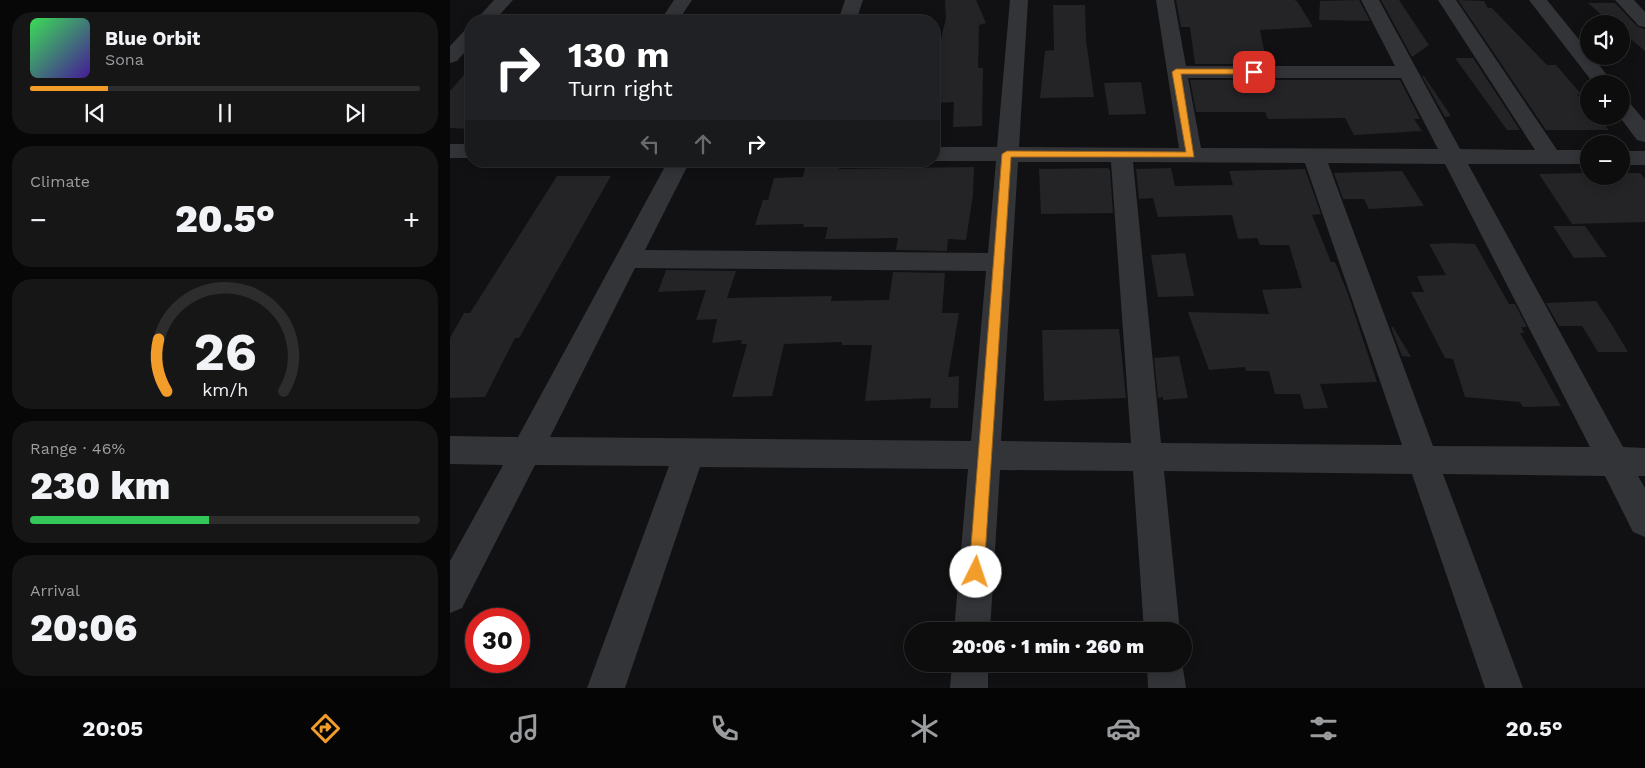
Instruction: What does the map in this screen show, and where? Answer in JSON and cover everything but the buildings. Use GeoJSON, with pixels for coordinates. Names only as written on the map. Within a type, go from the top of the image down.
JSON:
{"type":"FeatureCollection","features":[{"type":"Feature","properties":{"kind":"street"},"geometry":{"type":"LineString","coordinates":[[490,15],[504,0]]}},
{"type":"Feature","properties":{"kind":"street"},"geometry":{"type":"LineString","coordinates":[[673,15],[683,0]]}},
{"type":"Feature","properties":{"kind":"street"},"geometry":{"type":"LineString","coordinates":[[848,15],[854,0]]}},
{"type":"Feature","properties":{"kind":"street"},"geometry":{"type":"LineString","coordinates":[[973,622],[1019,0]]}},
{"type":"Feature","properties":{"kind":"street"},"geometry":{"type":"LineString","coordinates":[[1165,0],[1191,155]]}},
{"type":"Feature","properties":{"kind":"street"},"geometry":{"type":"LineString","coordinates":[[1370,0],[1645,521]]}},
{"type":"Feature","properties":{"kind":"street"},"geometry":{"type":"LineString","coordinates":[[1447,0],[1551,157]]}},
{"type":"Feature","properties":{"kind":"street"},"geometry":{"type":"LineString","coordinates":[[1538,0],[1597,75]]}},
{"type":"Feature","properties":{"kind":"street"},"geometry":{"type":"LineString","coordinates":[[1624,0],[1645,22]]}},
{"type":"Feature","properties":{"kind":"street"},"geometry":{"type":"LineString","coordinates":[[450,57],[465,41]]}},
{"type":"Feature","properties":{"kind":"street"},"geometry":{"type":"LineString","coordinates":[[1176,72],[1408,72]]}},
{"type":"Feature","properties":{"kind":"street"},"geometry":{"type":"LineString","coordinates":[[1630,117],[1645,136]]}},
{"type":"Feature","properties":{"kind":"street"},"geometry":{"type":"LineString","coordinates":[[450,151],[465,151]]}},
{"type":"Feature","properties":{"kind":"street"},"geometry":{"type":"LineString","coordinates":[[940,154],[1580,158]]}},
{"type":"Feature","properties":{"kind":"street"},"geometry":{"type":"LineString","coordinates":[[1120,155],[1161,622]]}},
{"type":"Feature","properties":{"kind":"street"},"geometry":{"type":"LineString","coordinates":[[1314,156],[1504,688]]}},
{"type":"Feature","properties":{"kind":"street"},"geometry":{"type":"LineString","coordinates":[[1630,158],[1645,158]]}},
{"type":"Feature","properties":{"kind":"street"},"geometry":{"type":"LineString","coordinates":[[450,596],[676,167]]}},
{"type":"Feature","properties":{"kind":"street"},"geometry":{"type":"LineString","coordinates":[[628,259],[999,262]]}},
{"type":"Feature","properties":{"kind":"street"},"geometry":{"type":"LineString","coordinates":[[450,450],[1645,462]]}},
{"type":"Feature","properties":{"kind":"street"},"geometry":{"type":"LineString","coordinates":[[606,688],[690,452]]}},
{"type":"Feature","properties":{"kind":"street"},"geometry":{"type":"LineString","coordinates":[[969,688],[970,672]]}},
{"type":"Feature","properties":{"kind":"street"},"geometry":{"type":"LineString","coordinates":[[1166,672],[1167,688]]}},
{"type":"Feature","properties":{"kind":"route"},"geometry":{"type":"LineString","coordinates":[[976,572],[1007,154],[1191,155],[1176,72],[1254,72]]}}]}
